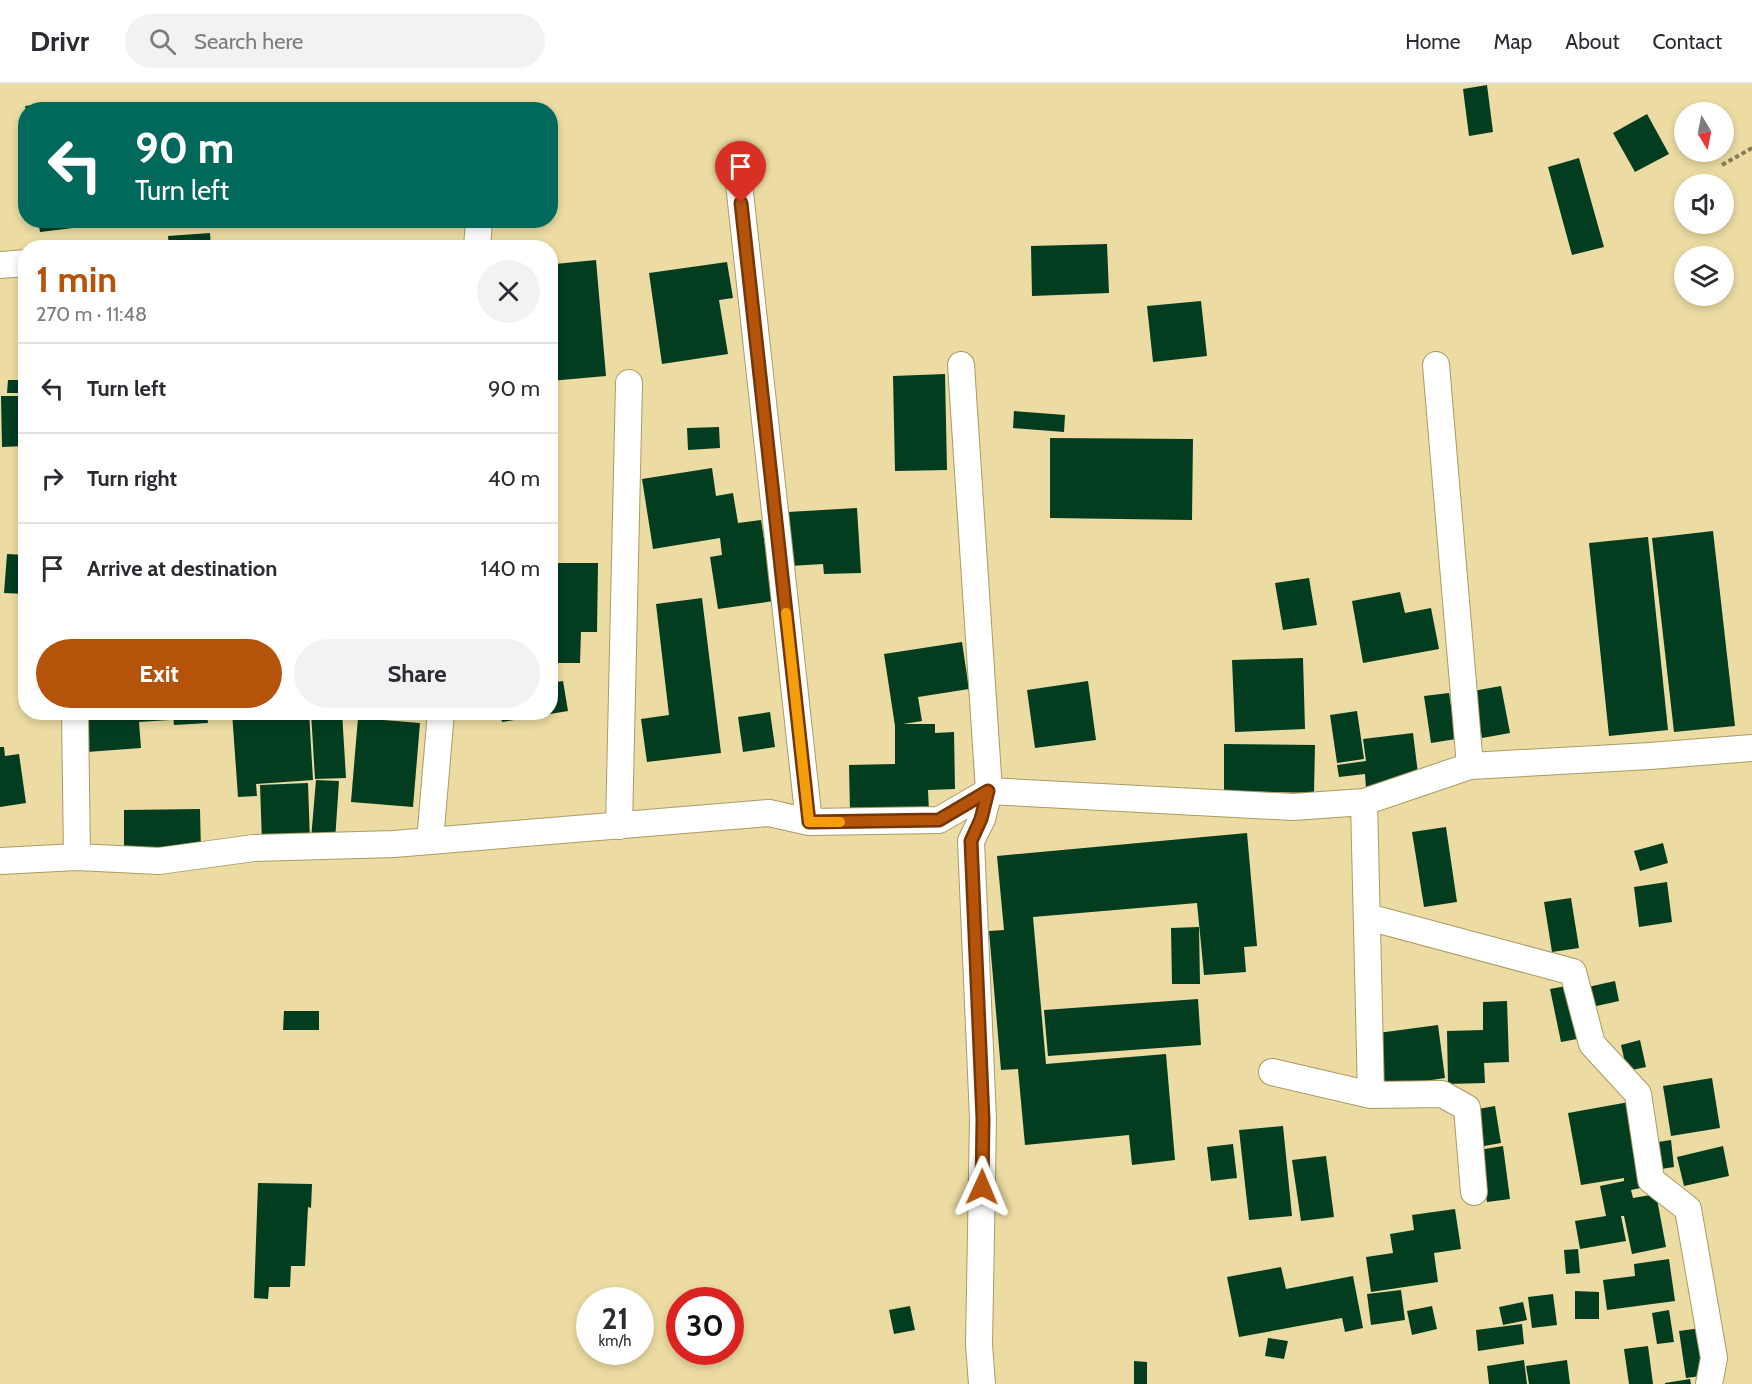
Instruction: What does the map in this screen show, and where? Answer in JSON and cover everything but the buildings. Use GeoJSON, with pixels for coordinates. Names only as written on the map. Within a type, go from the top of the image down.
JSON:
{"type":"FeatureCollection","features":[{"type":"Feature","properties":{"kind":"street"},"geometry":{"type":"LineString","coordinates":[[736,156],[809,822]]}},
{"type":"Feature","properties":{"kind":"street"},"geometry":{"type":"LineString","coordinates":[[0,265],[18,264]]}},
{"type":"Feature","properties":{"kind":"street"},"geometry":{"type":"LineString","coordinates":[[1436,364],[1470,766]]}},
{"type":"Feature","properties":{"kind":"street"},"geometry":{"type":"LineString","coordinates":[[961,365],[988,791],[981,819],[971,841],[983,1119],[979,1345],[982,1384]]}},
{"type":"Feature","properties":{"kind":"street"},"geometry":{"type":"LineString","coordinates":[[619,826],[629,384]]}},
{"type":"Feature","properties":{"kind":"street"},"geometry":{"type":"LineString","coordinates":[[75,720],[77,858]]}},
{"type":"Feature","properties":{"kind":"street"},"geometry":{"type":"LineString","coordinates":[[430,841],[440,720]]}},
{"type":"Feature","properties":{"kind":"street"},"geometry":{"type":"LineString","coordinates":[[0,861],[77,858],[159,861],[254,848],[394,844],[769,813],[809,822],[939,820],[988,791],[1293,807],[1364,802],[1470,766],[1752,748]]}},
{"type":"Feature","properties":{"kind":"street"},"geometry":{"type":"LineString","coordinates":[[1364,802],[1371,1095]]}},
{"type":"Feature","properties":{"kind":"street"},"geometry":{"type":"LineString","coordinates":[[1368,917],[1573,972],[1592,1044],[1638,1094],[1652,1180],[1688,1209],[1714,1358],[1709,1384]]}},
{"type":"Feature","properties":{"kind":"street"},"geometry":{"type":"LineString","coordinates":[[1272,1072],[1371,1095],[1442,1094],[1467,1108],[1474,1192]]}},
{"type":"Feature","properties":{"kind":"path"},"geometry":{"type":"LineString","coordinates":[[1722,165],[1752,148]]}},
{"type":"Feature","properties":{"kind":"slow traffic"},"geometry":{"type":"LineString","coordinates":[[786,613],[809,822],[840,822]]}},
{"type":"Feature","properties":{"kind":"route"},"geometry":{"type":"LineString","coordinates":[[741,203],[809,822],[939,820],[988,791],[981,819],[971,841],[983,1119],[982,1187]]}}]}
